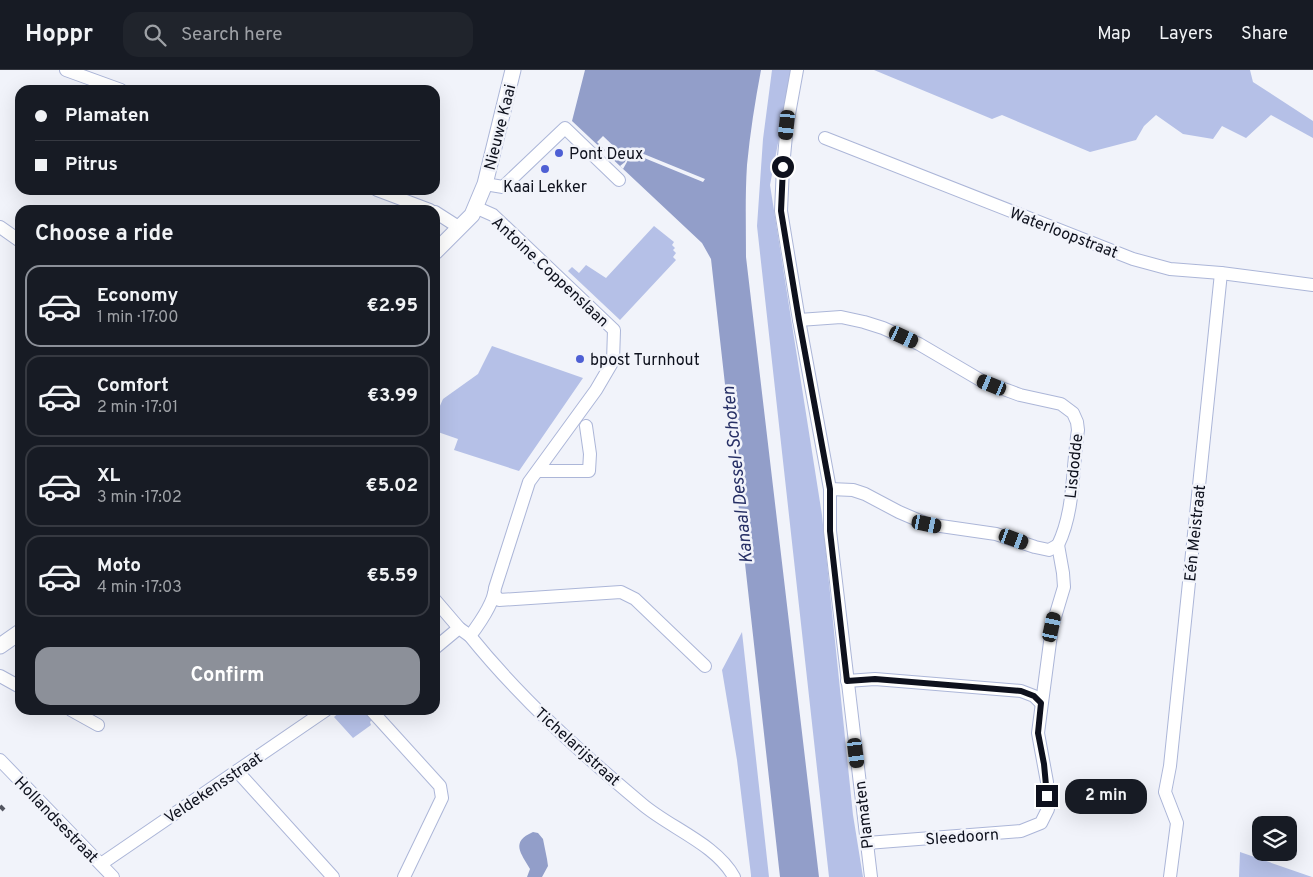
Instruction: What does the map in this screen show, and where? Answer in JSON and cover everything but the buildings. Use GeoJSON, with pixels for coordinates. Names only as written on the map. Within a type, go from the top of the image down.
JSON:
{"type":"FeatureCollection","features":[{"type":"Feature","properties":{"kind":"street"},"geometry":{"type":"LineString","coordinates":[[66,70],[107,85]]}},
{"type":"Feature","properties":{"kind":"street","name":"Nieuwe Kaai"},"geometry":{"type":"LineString","coordinates":[[440,247],[472,215],[485,184],[513,70]]}},
{"type":"Feature","properties":{"kind":"street","name":"Plamaten"},"geometry":{"type":"LineString","coordinates":[[797,70],[787,125],[781,211],[830,489],[830,531],[871,877]]}},
{"type":"Feature","properties":{"kind":"street","name":"Nieuwe Kaai"},"geometry":{"type":"LineString","coordinates":[[485,184],[503,187],[565,128],[619,180]]}},
{"type":"Feature","properties":{"kind":"street","name":"Waterloopstraat"},"geometry":{"type":"LineString","coordinates":[[825,138],[1133,259],[1170,269],[1222,273],[1313,285]]}},
{"type":"Feature","properties":{"kind":"street"},"geometry":{"type":"LineString","coordinates":[[390,195],[416,205]]}},
{"type":"Feature","properties":{"kind":"street","name":"Antoine Coppenslaan"},"geometry":{"type":"LineString","coordinates":[[470,636],[494,594],[497,579],[529,482],[596,390],[612,361],[614,330],[493,215],[475,207]]}},
{"type":"Feature","properties":{"kind":"street"},"geometry":{"type":"LineString","coordinates":[[440,215],[460,228]]}},
{"type":"Feature","properties":{"kind":"street"},"geometry":{"type":"LineString","coordinates":[[0,227],[15,238]]}},
{"type":"Feature","properties":{"kind":"street","name":"Eén Meistraat"},"geometry":{"type":"LineString","coordinates":[[1170,877],[1177,824],[1165,792],[1170,766],[1222,273]]}},
{"type":"Feature","properties":{"kind":"street","name":"Lisdodde"},"geometry":{"type":"LineString","coordinates":[[799,320],[841,317],[874,325],[919,344],[982,381],[1020,395],[1061,404],[1068,408],[1077,422],[1078,430],[1068,516],[1064,533],[1058,545]]}},
{"type":"Feature","properties":{"kind":"street"},"geometry":{"type":"LineString","coordinates":[[538,470],[589,471],[590,454],[586,426]]}},
{"type":"Feature","properties":{"kind":"street"},"geometry":{"type":"LineString","coordinates":[[830,489],[853,490],[865,494],[927,524],[996,534],[1050,550],[1058,545],[1064,587],[1052,627],[1041,703]]}},
{"type":"Feature","properties":{"kind":"street"},"geometry":{"type":"LineString","coordinates":[[494,594],[499,600],[621,592],[636,599],[705,666]]}},
{"type":"Feature","properties":{"kind":"street","name":"Tichelarijstraat"},"geometry":{"type":"LineString","coordinates":[[440,606],[546,720],[650,810],[713,852],[734,877]]}},
{"type":"Feature","properties":{"kind":"street"},"geometry":{"type":"LineString","coordinates":[[440,644],[459,628]]}},
{"type":"Feature","properties":{"kind":"street"},"geometry":{"type":"LineString","coordinates":[[0,646],[15,636]]}},
{"type":"Feature","properties":{"kind":"street"},"geometry":{"type":"LineString","coordinates":[[0,676],[15,684]]}},
{"type":"Feature","properties":{"kind":"street"},"geometry":{"type":"LineString","coordinates":[[847,681],[875,679],[1021,691],[1034,696],[1041,703]]}},
{"type":"Feature","properties":{"kind":"street","name":"Sleedoorn"},"geometry":{"type":"LineString","coordinates":[[867,843],[1020,831],[1041,823],[1048,809],[1047,782],[1038,733],[1041,703]]}},
{"type":"Feature","properties":{"kind":"street"},"geometry":{"type":"LineString","coordinates":[[80,715],[98,725]]}},
{"type":"Feature","properties":{"kind":"street","name":"Veldekensstraat"},"geometry":{"type":"LineString","coordinates":[[101,864],[319,715]]}},
{"type":"Feature","properties":{"kind":"street"},"geometry":{"type":"LineString","coordinates":[[376,715],[440,786],[442,798],[404,877]]}},
{"type":"Feature","properties":{"kind":"street","name":"Hollandsestraat"},"geometry":{"type":"LineString","coordinates":[[0,760],[113,877]]}},
{"type":"Feature","properties":{"kind":"street"},"geometry":{"type":"LineString","coordinates":[[237,771],[333,877]]}},
{"type":"Feature","properties":{"kind":"shaded area"},"geometry":{"type":"Polygon","coordinates":[[[772,70],[792,70],[770,185],[822,515],[853,815],[863,877],[829,877],[757,226],[763,139],[772,70]]]}},
{"type":"Feature","properties":{"kind":"shaded area"},"geometry":{"type":"Polygon","coordinates":[[[874,70],[1250,70],[1253,82],[1313,121],[1313,138],[1271,115],[1246,138],[1222,126],[1213,139],[1183,134],[1156,115],[1144,126],[1136,140],[1090,152],[1002,115],[992,119],[874,70]]]}},
{"type":"Feature","properties":{"kind":"shaded area"},"geometry":{"type":"Polygon","coordinates":[[[654,226],[674,242],[672,245],[676,253],[673,257],[676,260],[620,320],[568,271],[572,267],[579,273],[586,265],[606,278],[654,226]]]}},
{"type":"Feature","properties":{"kind":"shaded area"},"geometry":{"type":"Polygon","coordinates":[[[492,346],[583,378],[519,471],[454,450],[458,439],[440,433],[440,406],[443,399],[478,374],[492,346]]]}},
{"type":"Feature","properties":{"kind":"shaded area"},"geometry":{"type":"Polygon","coordinates":[[[742,632],[769,877],[751,877],[737,760],[722,670],[742,632]]]}},
{"type":"Feature","properties":{"kind":"shaded area"},"geometry":{"type":"Polygon","coordinates":[[[336,715],[366,715],[372,720],[370,722],[371,725],[353,738],[334,717],[336,715]]]}},
{"type":"Feature","properties":{"kind":"shaded area"},"geometry":{"type":"Polygon","coordinates":[[[1240,852],[1252,856],[1252,861],[1266,861],[1312,877],[1239,877],[1240,852]]]}},
{"type":"Feature","properties":{"kind":"water","name":"Kanaal Dessel-Schoten"},"geometry":{"type":"Polygon","coordinates":[[[585,70],[761,70],[747,165],[746,257],[819,877],[780,877],[711,259],[702,243],[572,121],[585,70]]]}},
{"type":"Feature","properties":{"kind":"water"},"geometry":{"type":"Polygon","coordinates":[[[533,832],[538,833],[543,839],[547,859],[548,866],[542,877],[527,877],[530,869],[523,858],[520,848],[522,840],[533,832]]]}},
{"type":"Feature","properties":{"kind":"pier"},"geometry":{"type":"Polygon","coordinates":[[[603,136],[623,155],[617,161],[608,153],[605,155],[603,153],[605,150],[597,142],[603,136]]]}},
{"type":"Feature","properties":{"kind":"pier"},"geometry":{"type":"Polygon","coordinates":[[[629,148],[705,179],[703,182],[632,153],[623,169],[620,166],[625,162],[629,148]]]}},
{"type":"Feature","properties":{"kind":"railway"},"geometry":{"type":"LineString","coordinates":[[0,806],[4,810]]}},
{"type":"Feature","properties":{"kind":"place","name":"Pont Deux"},"geometry":{"type":"Point","coordinates":[559,153]}},
{"type":"Feature","properties":{"kind":"place","name":"Kaai Lekker"},"geometry":{"type":"Point","coordinates":[545,169]}},
{"type":"Feature","properties":{"kind":"place","name":"bpost Turnhout"},"geometry":{"type":"Point","coordinates":[580,359]}},
{"type":"Feature","properties":{"kind":"route"},"geometry":{"type":"LineString","coordinates":[[783,167],[781,211],[830,489],[830,531],[847,681],[875,679],[1021,691],[1034,696],[1041,703],[1038,733],[1047,782],[1047,796]]}}]}
